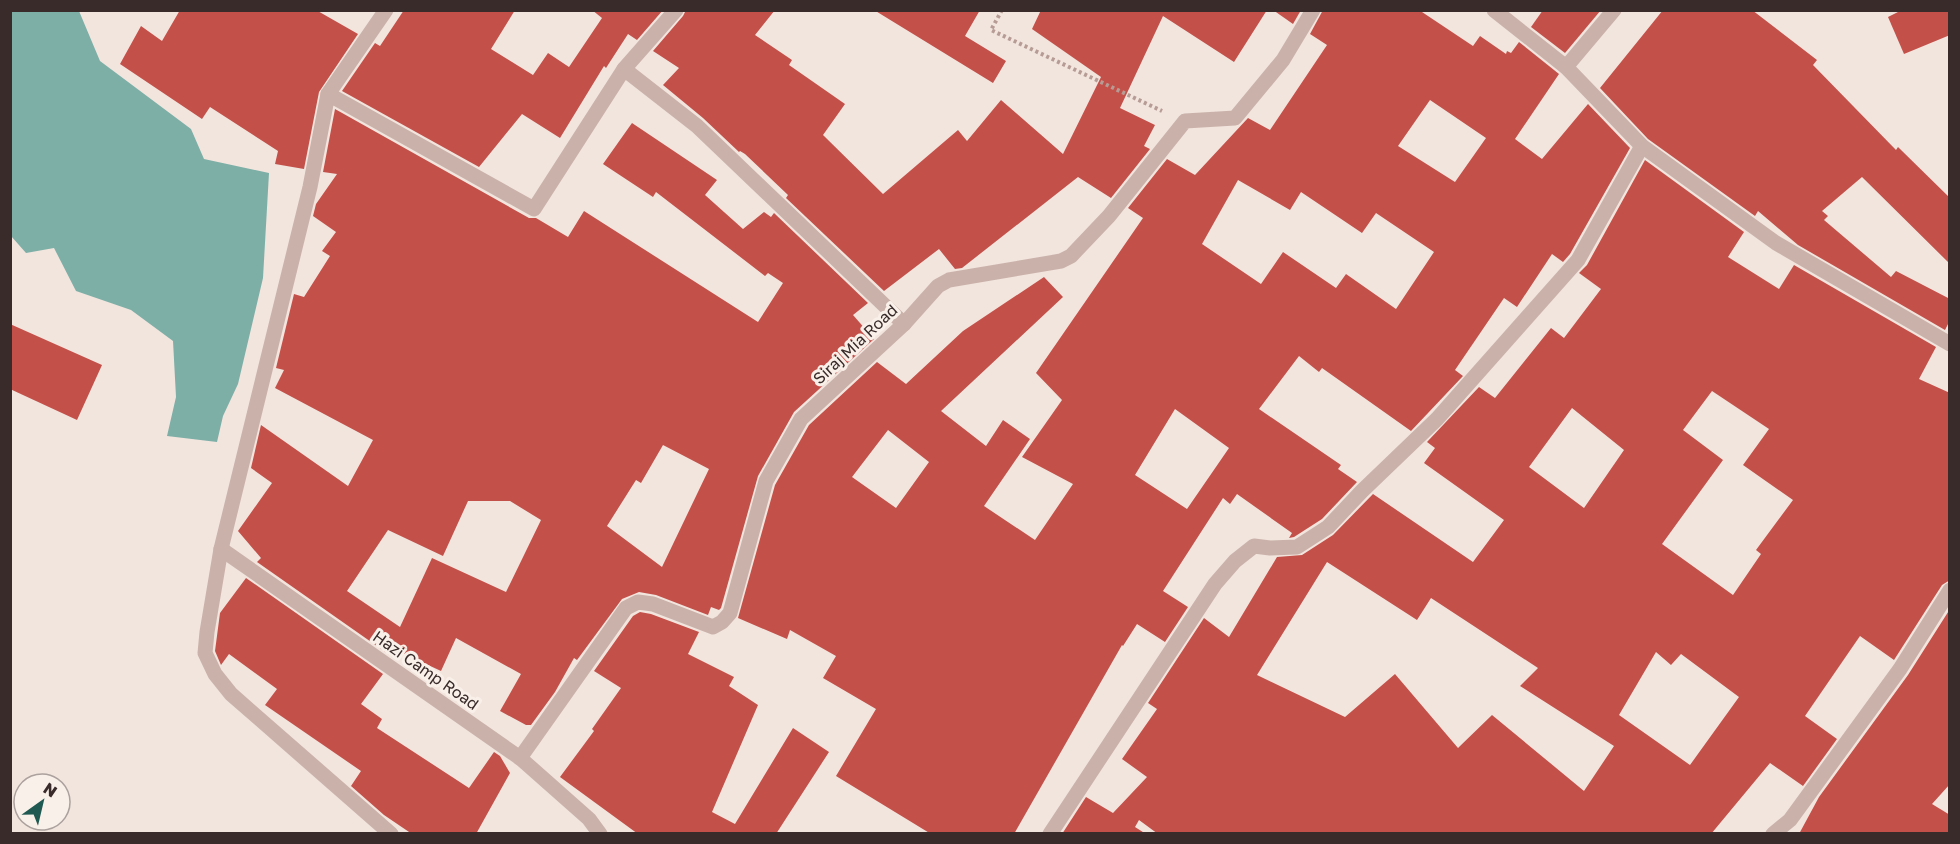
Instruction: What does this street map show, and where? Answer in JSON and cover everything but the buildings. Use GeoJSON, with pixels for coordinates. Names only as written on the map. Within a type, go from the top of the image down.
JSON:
{"type":"FeatureCollection","features":[{"type":"Feature","properties":{"kind":"street"},"geometry":{"type":"LineString","coordinates":[[386,10],[328,94],[310,188],[221,549],[205,653],[215,674],[231,694],[391,834]]}},
{"type":"Feature","properties":{"kind":"street"},"geometry":{"type":"LineString","coordinates":[[328,94],[534,209],[624,69],[676,10]]}},
{"type":"Feature","properties":{"kind":"street"},"geometry":{"type":"LineString","coordinates":[[1185,121],[1235,118],[1283,60],[1313,10]]}},
{"type":"Feature","properties":{"kind":"street"},"geometry":{"type":"LineString","coordinates":[[1494,10],[1566,67],[1642,146],[1776,243],[1950,344]]}},
{"type":"Feature","properties":{"kind":"street"},"geometry":{"type":"LineString","coordinates":[[1566,67],[1614,10]]}},
{"type":"Feature","properties":{"kind":"street"},"geometry":{"type":"LineString","coordinates":[[624,69],[697,126],[904,324]]}},
{"type":"Feature","properties":{"kind":"street","name":"Siraj Mia Road"},"geometry":{"type":"LineString","coordinates":[[520,758],[626,608],[638,602],[645,603],[712,627],[722,622],[730,613],[766,481],[801,418],[904,324],[938,286],[949,280],[1061,261],[1071,256],[1109,216],[1185,121]]}},
{"type":"Feature","properties":{"kind":"street"},"geometry":{"type":"LineString","coordinates":[[1050,834],[1215,584],[1236,561],[1254,546],[1297,547],[1328,527],[1437,418],[1578,260],[1642,146]]}},
{"type":"Feature","properties":{"kind":"street","name":"Hazi Camp Road"},"geometry":{"type":"LineString","coordinates":[[221,549],[520,758],[589,819],[600,834]]}},
{"type":"Feature","properties":{"kind":"street"},"geometry":{"type":"LineString","coordinates":[[1773,834],[1790,820],[1879,698],[1950,590]]}},
{"type":"Feature","properties":{"kind":"path"},"geometry":{"type":"LineString","coordinates":[[1002,10],[991,30],[1185,121]]}},
{"type":"Feature","properties":{"kind":"water"},"geometry":{"type":"Polygon","coordinates":[[[10,11],[79,11],[100,61],[191,129],[204,159],[269,173],[263,278],[238,384],[223,416],[217,442],[167,436],[176,397],[173,341],[131,310],[76,291],[54,248],[26,253],[11,236],[10,11]]]}}]}
